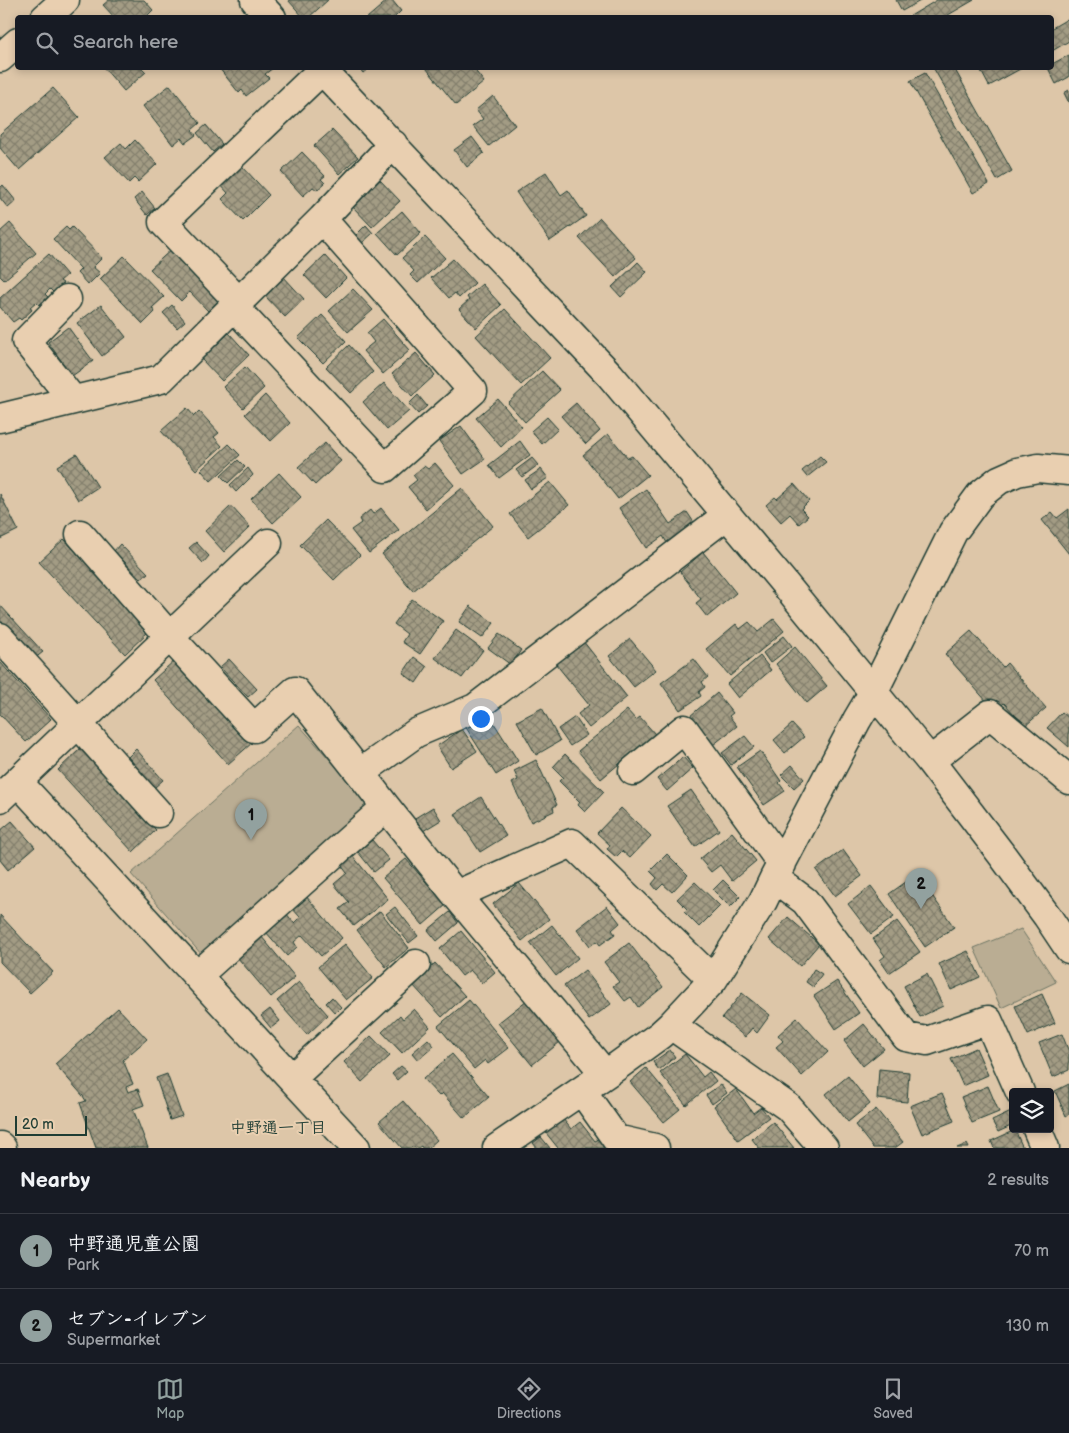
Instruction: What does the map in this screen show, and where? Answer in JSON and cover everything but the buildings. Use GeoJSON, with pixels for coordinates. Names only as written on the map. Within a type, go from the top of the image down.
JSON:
{"type":"FeatureCollection","features":[{"type":"Feature","properties":{"kind":"street"},"geometry":{"type":"LineString","coordinates":[[48,15],[65,0]]}},
{"type":"Feature","properties":{"kind":"street"},"geometry":{"type":"LineString","coordinates":[[256,0],[269,15]]}},
{"type":"Feature","properties":{"kind":"street"},"geometry":{"type":"LineString","coordinates":[[0,58],[15,45]]}},
{"type":"Feature","properties":{"kind":"street"},"geometry":{"type":"LineString","coordinates":[[320,70],[163,222],[386,468],[473,391],[322,219]]}},
{"type":"Feature","properties":{"kind":"street"},"geometry":{"type":"LineString","coordinates":[[322,70],[394,144],[610,375],[930,761],[1002,855],[1069,949]]}},
{"type":"Feature","properties":{"kind":"street"},"geometry":{"type":"LineString","coordinates":[[0,418],[161,379],[237,305],[394,144]]}},
{"type":"Feature","properties":{"kind":"street"},"geometry":{"type":"LineString","coordinates":[[67,299],[26,341],[73,400]]}},
{"type":"Feature","properties":{"kind":"street"},"geometry":{"type":"LineString","coordinates":[[497,1148],[660,1035],[713,980],[763,902],[857,720],[873,693],[953,532],[980,495],[999,480],[1017,472],[1038,468],[1069,471]]}},
{"type":"Feature","properties":{"kind":"street"},"geometry":{"type":"LineString","coordinates":[[360,772],[416,733],[475,708],[727,514]]}},
{"type":"Feature","properties":{"kind":"street"},"geometry":{"type":"LineString","coordinates":[[80,534],[170,637],[254,728],[295,691],[456,895],[605,1074]]}},
{"type":"Feature","properties":{"kind":"street"},"geometry":{"type":"LineString","coordinates":[[268,543],[9,790],[198,975],[356,1148]]}},
{"type":"Feature","properties":{"kind":"street"},"geometry":{"type":"LineString","coordinates":[[0,636],[158,813]]}},
{"type":"Feature","properties":{"kind":"street"},"geometry":{"type":"LineString","coordinates":[[930,761],[990,714],[1069,780]]}},
{"type":"Feature","properties":{"kind":"street"},"geometry":{"type":"LineString","coordinates":[[633,771],[684,729],[778,871],[805,900],[906,1037],[927,1041],[988,1020],[1018,1088]]}},
{"type":"Feature","properties":{"kind":"street"},"geometry":{"type":"LineString","coordinates":[[198,975],[386,807]]}},
{"type":"Feature","properties":{"kind":"street"},"geometry":{"type":"LineString","coordinates":[[456,895],[572,843],[713,980]]}},
{"type":"Feature","properties":{"kind":"street"},"geometry":{"type":"LineString","coordinates":[[292,1078],[416,964]]}},
{"type":"Feature","properties":{"kind":"street"},"geometry":{"type":"LineString","coordinates":[[671,1025],[788,1107],[824,1148]]}},
{"type":"Feature","properties":{"kind":"street"},"geometry":{"type":"LineString","coordinates":[[582,1090],[616,1139],[655,1148]]}},
{"type":"Feature","properties":{"kind":"street"},"geometry":{"type":"LineString","coordinates":[[1038,1133],[1045,1148]]}},
{"type":"Feature","properties":{"kind":"shaded area"},"geometry":{"type":"Polygon","coordinates":[[[299,725],[371,806],[202,955],[131,874],[299,725]]]}},
{"type":"Feature","properties":{"kind":"shaded area"},"geometry":{"type":"Polygon","coordinates":[[[1021,929],[1056,982],[1001,1008],[974,948],[1021,929]]]}},
{"type":"Feature","properties":{"kind":"place","name":"中野通児童公園"},"geometry":{"type":"Point","coordinates":[251,840]}},
{"type":"Feature","properties":{"kind":"place","name":"セブン-イレブン"},"geometry":{"type":"Point","coordinates":[921,909]}},
{"type":"Feature","properties":{"kind":"district","name":"中野通一丁目"},"geometry":{"type":"Point","coordinates":[278,1127]}}]}
